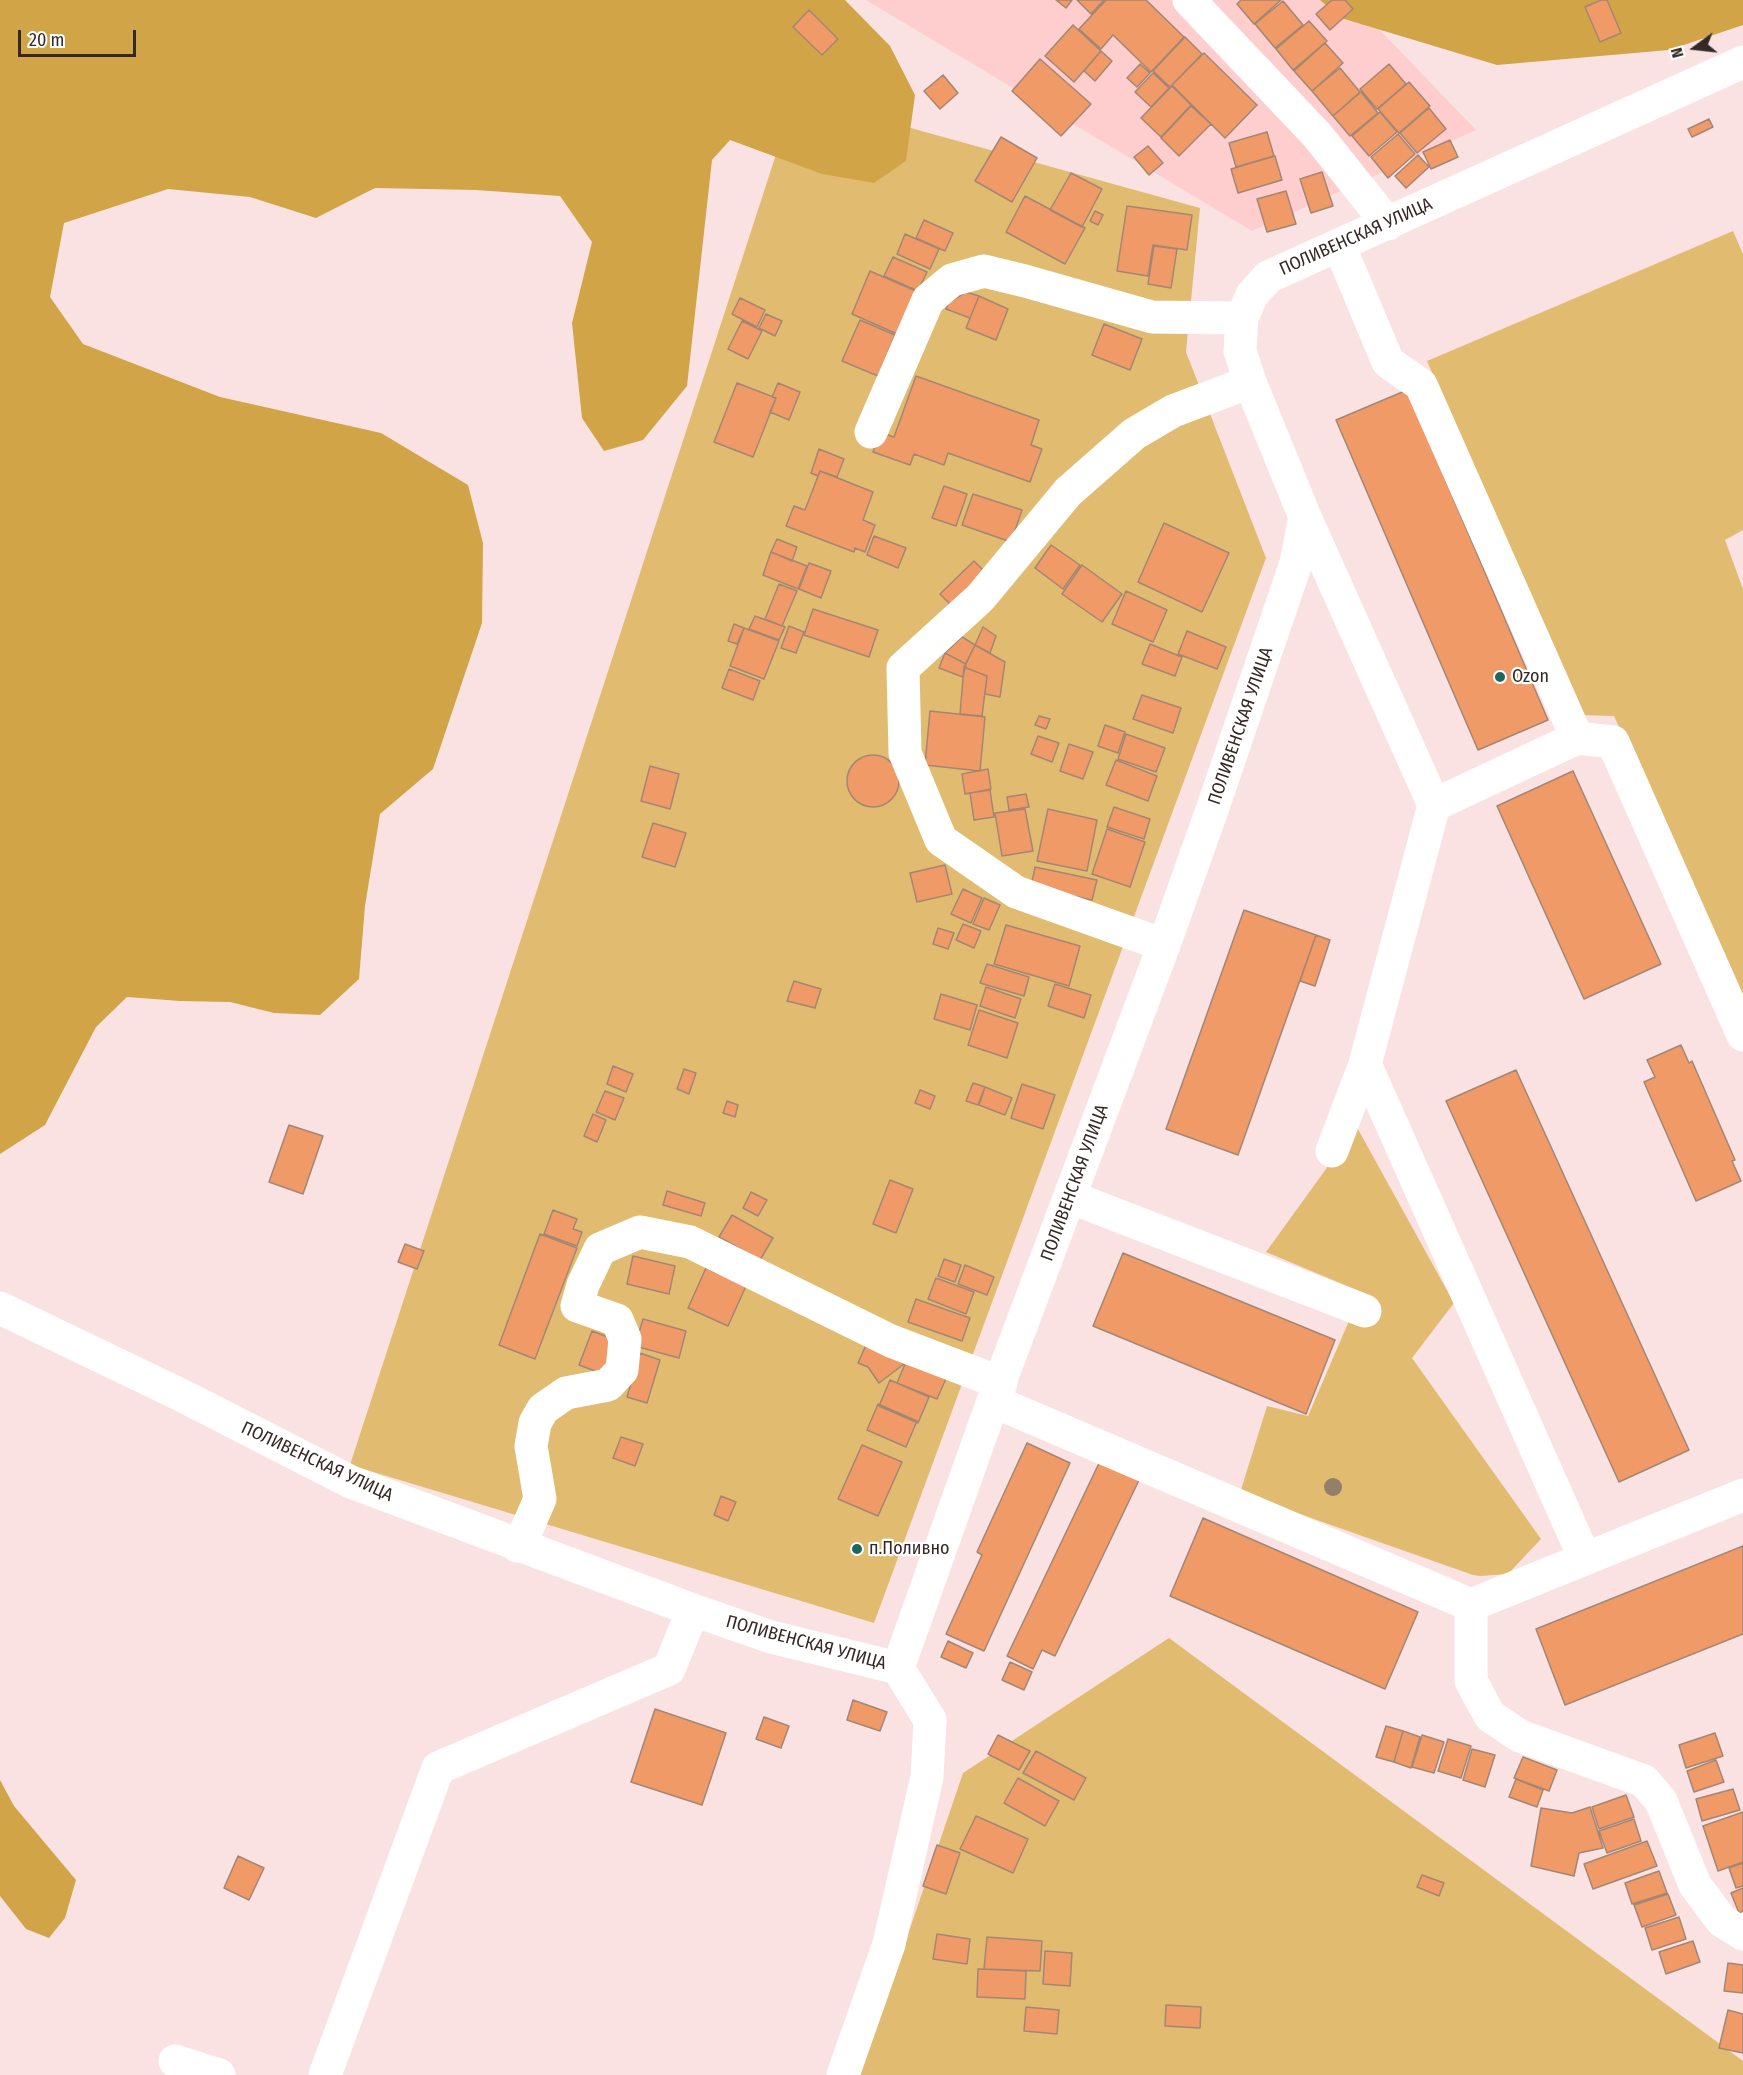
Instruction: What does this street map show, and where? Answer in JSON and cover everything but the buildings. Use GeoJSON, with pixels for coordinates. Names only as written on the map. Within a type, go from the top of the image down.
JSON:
{"type":"FeatureCollection","features":[{"type":"Feature","properties":{"kind":"street"},"geometry":{"type":"LineString","coordinates":[[1189,0],[1317,135],[1388,224]]}},
{"type":"Feature","properties":{"kind":"street","name":"ПОЛИВЕНСКАЯ УЛИЦА"},"geometry":{"type":"LineString","coordinates":[[0,1308],[183,1396],[351,1482],[517,1546],[771,1637],[898,1668],[997,1392],[1164,945],[1296,563],[1305,517],[1250,382],[1240,351],[1242,318],[1252,295],[1268,277],[1743,62]]}},
{"type":"Feature","properties":{"kind":"street"},"geometry":{"type":"LineString","coordinates":[[1338,245],[1388,362],[1421,385],[1577,738]]}},
{"type":"Feature","properties":{"kind":"street"},"geometry":{"type":"LineString","coordinates":[[871,432],[928,300],[952,280],[984,271],[1152,317],[1242,318]]}},
{"type":"Feature","properties":{"kind":"street"},"geometry":{"type":"LineString","coordinates":[[1164,945],[1016,892],[941,840],[905,753],[903,668],[980,598],[1068,492],[1134,434],[1173,411],[1250,382]]}},
{"type":"Feature","properties":{"kind":"street"},"geometry":{"type":"LineString","coordinates":[[1305,517],[1434,805],[1365,1064],[1332,1151]]}},
{"type":"Feature","properties":{"kind":"street"},"geometry":{"type":"LineString","coordinates":[[1434,805],[1577,738],[1613,742],[1743,1035]]}},
{"type":"Feature","properties":{"kind":"street"},"geometry":{"type":"LineString","coordinates":[[1365,1064],[1585,1559]]}},
{"type":"Feature","properties":{"kind":"street"},"geometry":{"type":"LineString","coordinates":[[1070,1197],[1365,1311]]}},
{"type":"Feature","properties":{"kind":"street"},"geometry":{"type":"LineString","coordinates":[[517,1546],[540,1498],[531,1446],[535,1423],[543,1409],[566,1393],[608,1384],[622,1370],[625,1339],[617,1320],[578,1306],[583,1285],[600,1249],[640,1232],[690,1242],[997,1392],[1471,1605],[1743,1495]]}},
{"type":"Feature","properties":{"kind":"street"},"geometry":{"type":"LineString","coordinates":[[1471,1605],[1471,1681],[1490,1716],[1520,1736],[1644,1781],[1661,1802],[1695,1885],[1722,1922],[1743,1934]]}},
{"type":"Feature","properties":{"kind":"street"},"geometry":{"type":"LineString","coordinates":[[325,2075],[438,1768],[669,1669],[693,1610]]}},
{"type":"Feature","properties":{"kind":"street"},"geometry":{"type":"LineString","coordinates":[[843,2075],[889,1944],[927,1777],[930,1720],[898,1668]]}},
{"type":"Feature","properties":{"kind":"street"},"geometry":{"type":"LineString","coordinates":[[175,2061],[219,2075]]}},
{"type":"Feature","properties":{"kind":"shaded area"},"geometry":{"type":"Polygon","coordinates":[[[0,0],[845,0],[890,46],[915,95],[906,161],[874,183],[822,174],[730,140],[712,160],[687,386],[643,440],[604,451],[582,418],[572,323],[592,242],[560,196],[476,190],[375,188],[316,218],[250,197],[168,189],[64,223],[50,297],[83,344],[220,397],[381,433],[468,485],[483,543],[482,623],[433,769],[380,814],[365,906],[359,979],[320,1015],[274,1013],[230,1002],[127,997],[96,1027],[45,1125],[0,1154],[0,0]]]}},
{"type":"Feature","properties":{"kind":"shaded area"},"geometry":{"type":"Polygon","coordinates":[[[866,0],[1351,0],[1476,130],[1252,231],[866,0]]]}},
{"type":"Feature","properties":{"kind":"shaded area"},"geometry":{"type":"Polygon","coordinates":[[[1320,0],[1743,0],[1743,25],[1669,50],[1497,65],[1341,18],[1320,0]]]}},
{"type":"Feature","properties":{"kind":"shaded area"},"geometry":{"type":"Polygon","coordinates":[[[795,96],[1200,208],[1186,352],[1266,558],[874,1623],[350,1465],[795,96]]]}},
{"type":"Feature","properties":{"kind":"shaded area"},"geometry":{"type":"Polygon","coordinates":[[[1733,231],[1743,254],[1743,530],[1725,540],[1743,589],[1743,1002],[1614,716],[1579,715],[1427,361],[1733,231]]]}},
{"type":"Feature","properties":{"kind":"shaded area"},"geometry":{"type":"Polygon","coordinates":[[[1354,1122],[1454,1303],[1412,1358],[1541,1539],[1508,1574],[1473,1575],[1240,1493],[1267,1406],[1308,1416],[1349,1321],[1371,1296],[1266,1252],[1326,1169],[1354,1122]]]}},
{"type":"Feature","properties":{"kind":"shaded area"},"geometry":{"type":"Polygon","coordinates":[[[1169,1638],[1743,2061],[1743,2075],[860,2075],[963,1773],[1169,1638]]]}},
{"type":"Feature","properties":{"kind":"shaded area"},"geometry":{"type":"Polygon","coordinates":[[[0,1780],[14,1806],[76,1880],[65,1918],[49,1938],[26,1929],[0,1896],[0,1780]]]}},
{"type":"Feature","properties":{"kind":"place","name":"Ozon"},"geometry":{"type":"Point","coordinates":[1500,677]}},
{"type":"Feature","properties":{"kind":"place","name":"п.Поливно"},"geometry":{"type":"Point","coordinates":[857,1549]}}]}
